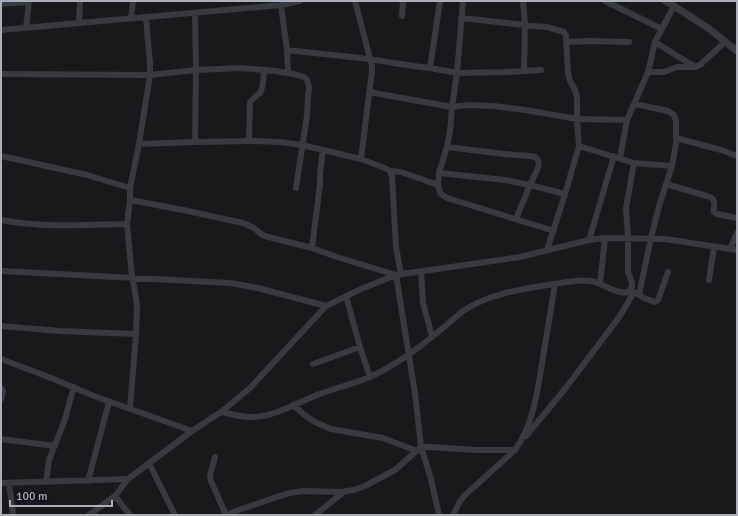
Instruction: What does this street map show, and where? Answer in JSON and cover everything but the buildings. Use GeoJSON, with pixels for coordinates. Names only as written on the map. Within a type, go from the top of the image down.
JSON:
{"type":"FeatureCollection","features":[{"type":"Feature","properties":{"kind":"street"},"geometry":{"type":"LineString","coordinates":[[79,23],[80,1]]}},
{"type":"Feature","properties":{"kind":"street"},"geometry":{"type":"LineString","coordinates":[[131,18],[133,1]]}},
{"type":"Feature","properties":{"kind":"street"},"geometry":{"type":"LineString","coordinates":[[1,30],[281,5],[300,1]]}},
{"type":"Feature","properties":{"kind":"street"},"geometry":{"type":"LineString","coordinates":[[356,1],[369,59],[372,66],[361,159]]}},
{"type":"Feature","properties":{"kind":"street"},"geometry":{"type":"LineString","coordinates":[[402,16],[403,1]]}},
{"type":"Feature","properties":{"kind":"street"},"geometry":{"type":"LineString","coordinates":[[430,68],[440,1]]}},
{"type":"Feature","properties":{"kind":"street"},"geometry":{"type":"LineString","coordinates":[[463,1],[450,131],[439,173],[438,185],[440,193],[447,198],[460,203],[554,231]]}},
{"type":"Feature","properties":{"kind":"street"},"geometry":{"type":"LineString","coordinates":[[524,1],[524,71]]}},
{"type":"Feature","properties":{"kind":"street"},"geometry":{"type":"LineString","coordinates":[[605,1],[662,29]]}},
{"type":"Feature","properties":{"kind":"street"},"geometry":{"type":"LineString","coordinates":[[665,1],[708,28],[737,51]]}},
{"type":"Feature","properties":{"kind":"street"},"geometry":{"type":"LineString","coordinates":[[1,4],[28,2],[26,28]]}},
{"type":"Feature","properties":{"kind":"street"},"geometry":{"type":"LineString","coordinates":[[281,5],[287,50],[288,73]]}},
{"type":"Feature","properties":{"kind":"street"},"geometry":{"type":"LineString","coordinates":[[589,240],[617,157],[627,120],[648,72],[655,42],[674,6]]}},
{"type":"Feature","properties":{"kind":"street"},"geometry":{"type":"LineString","coordinates":[[195,13],[195,142]]}},
{"type":"Feature","properties":{"kind":"street"},"geometry":{"type":"LineString","coordinates":[[130,408],[137,306],[132,277],[127,224],[130,188],[140,144],[150,75],[146,18]]}},
{"type":"Feature","properties":{"kind":"street"},"geometry":{"type":"LineString","coordinates":[[461,18],[525,24],[564,32],[566,36],[568,73],[577,97],[579,146],[548,250]]}},
{"type":"Feature","properties":{"kind":"street"},"geometry":{"type":"LineString","coordinates":[[566,42],[629,42]]}},
{"type":"Feature","properties":{"kind":"street"},"geometry":{"type":"LineString","coordinates":[[655,42],[695,68]]}},
{"type":"Feature","properties":{"kind":"street"},"geometry":{"type":"LineString","coordinates":[[648,72],[664,72],[677,67],[695,68],[725,42]]}},
{"type":"Feature","properties":{"kind":"street"},"geometry":{"type":"LineString","coordinates":[[287,50],[369,59],[457,73],[541,70]]}},
{"type":"Feature","properties":{"kind":"street"},"geometry":{"type":"LineString","coordinates":[[1,74],[150,75],[196,70],[241,68],[288,73],[304,77],[307,80],[309,87],[307,116],[296,188]]}},
{"type":"Feature","properties":{"kind":"street"},"geometry":{"type":"LineString","coordinates":[[249,141],[250,102],[252,98],[261,91],[264,70]]}},
{"type":"Feature","properties":{"kind":"street"},"geometry":{"type":"LineString","coordinates":[[369,92],[452,107],[469,105],[493,106],[577,118],[627,120]]}},
{"type":"Feature","properties":{"kind":"street"},"geometry":{"type":"LineString","coordinates":[[453,515],[464,496],[515,450],[565,389],[617,320],[634,292],[672,166],[676,138],[676,121],[674,115],[668,111],[635,104]]}},
{"type":"Feature","properties":{"kind":"street"},"geometry":{"type":"LineString","coordinates":[[676,138],[721,150],[737,156]]}},
{"type":"Feature","properties":{"kind":"street"},"geometry":{"type":"LineString","coordinates":[[140,144],[249,141],[280,142],[302,145],[361,159],[390,171],[401,172],[438,185]]}},
{"type":"Feature","properties":{"kind":"street"},"geometry":{"type":"LineString","coordinates":[[579,146],[634,163],[672,166]]}},
{"type":"Feature","properties":{"kind":"street"},"geometry":{"type":"LineString","coordinates":[[447,147],[528,156],[535,157],[538,160],[538,168],[516,219]]}},
{"type":"Feature","properties":{"kind":"street"},"geometry":{"type":"LineString","coordinates":[[312,248],[320,184],[322,150]]}},
{"type":"Feature","properties":{"kind":"street"},"geometry":{"type":"LineString","coordinates":[[1,156],[87,175],[130,188]]}},
{"type":"Feature","properties":{"kind":"street"},"geometry":{"type":"LineString","coordinates":[[634,163],[626,208],[628,272],[634,292]]}},
{"type":"Feature","properties":{"kind":"street"},"geometry":{"type":"LineString","coordinates":[[390,171],[392,177],[396,247],[415,393],[419,449],[431,479],[439,515]]}},
{"type":"Feature","properties":{"kind":"street"},"geometry":{"type":"LineString","coordinates":[[439,173],[505,180],[565,194]]}},
{"type":"Feature","properties":{"kind":"street"},"geometry":{"type":"LineString","coordinates":[[666,184],[710,197],[714,199],[714,212],[737,218]]}},
{"type":"Feature","properties":{"kind":"street"},"geometry":{"type":"LineString","coordinates":[[130,200],[243,223],[254,228],[265,236],[312,248],[337,257],[399,274]]}},
{"type":"Feature","properties":{"kind":"street"},"geometry":{"type":"LineString","coordinates":[[1,220],[63,226],[127,224]]}},
{"type":"Feature","properties":{"kind":"street"},"geometry":{"type":"LineString","coordinates":[[730,249],[737,233]]}},
{"type":"Feature","properties":{"kind":"street"},"geometry":{"type":"LineString","coordinates":[[600,284],[605,238]]}},
{"type":"Feature","properties":{"kind":"street"},"geometry":{"type":"LineString","coordinates":[[90,515],[115,496],[128,479],[192,431],[221,412],[250,388],[326,306],[399,274],[520,257],[589,240],[605,238],[665,239],[737,250]]}},
{"type":"Feature","properties":{"kind":"street"},"geometry":{"type":"LineString","coordinates":[[709,280],[714,247]]}},
{"type":"Feature","properties":{"kind":"street"},"geometry":{"type":"LineString","coordinates":[[1,271],[230,283],[258,288],[326,306]]}},
{"type":"Feature","properties":{"kind":"street"},"geometry":{"type":"LineString","coordinates":[[421,271],[423,303],[432,336]]}},
{"type":"Feature","properties":{"kind":"street"},"geometry":{"type":"LineString","coordinates":[[221,412],[253,418],[266,415],[330,390],[370,377],[409,355],[472,305],[496,295],[526,288],[584,281],[596,282],[620,292],[634,292],[652,302],[655,302],[658,300],[668,272]]}},
{"type":"Feature","properties":{"kind":"street"},"geometry":{"type":"LineString","coordinates":[[521,441],[536,397],[555,284]]}},
{"type":"Feature","properties":{"kind":"street"},"geometry":{"type":"LineString","coordinates":[[346,296],[370,377]]}},
{"type":"Feature","properties":{"kind":"street"},"geometry":{"type":"LineString","coordinates":[[1,326],[60,331],[136,334]]}},
{"type":"Feature","properties":{"kind":"street"},"geometry":{"type":"LineString","coordinates":[[314,364],[360,347]]}},
{"type":"Feature","properties":{"kind":"street"},"geometry":{"type":"LineString","coordinates":[[1,359],[52,378],[109,402],[130,408],[192,431]]}},
{"type":"Feature","properties":{"kind":"street"},"geometry":{"type":"LineString","coordinates":[[46,482],[49,460],[64,422],[74,387]]}},
{"type":"Feature","properties":{"kind":"street"},"geometry":{"type":"LineString","coordinates":[[1,388],[3,390],[1,399]]}},
{"type":"Feature","properties":{"kind":"street"},"geometry":{"type":"LineString","coordinates":[[88,481],[109,402]]}},
{"type":"Feature","properties":{"kind":"street"},"geometry":{"type":"LineString","coordinates":[[293,405],[307,417],[331,429],[383,438],[419,449]]}},
{"type":"Feature","properties":{"kind":"street"},"geometry":{"type":"LineString","coordinates":[[1,439],[55,446]]}},
{"type":"Feature","properties":{"kind":"street"},"geometry":{"type":"LineString","coordinates":[[215,457],[210,475],[211,481],[227,515],[289,493],[304,491],[354,490],[365,486],[395,470],[419,449],[431,446],[475,450],[515,450]]}},
{"type":"Feature","properties":{"kind":"street"},"geometry":{"type":"LineString","coordinates":[[149,463],[175,515]]}},
{"type":"Feature","properties":{"kind":"street"},"geometry":{"type":"LineString","coordinates":[[1,483],[128,479]]}},
{"type":"Feature","properties":{"kind":"street"},"geometry":{"type":"LineString","coordinates":[[9,483],[13,515]]}},
{"type":"Feature","properties":{"kind":"street"},"geometry":{"type":"LineString","coordinates":[[315,515],[345,491]]}},
{"type":"Feature","properties":{"kind":"street"},"geometry":{"type":"LineString","coordinates":[[115,496],[130,515]]}}]}
